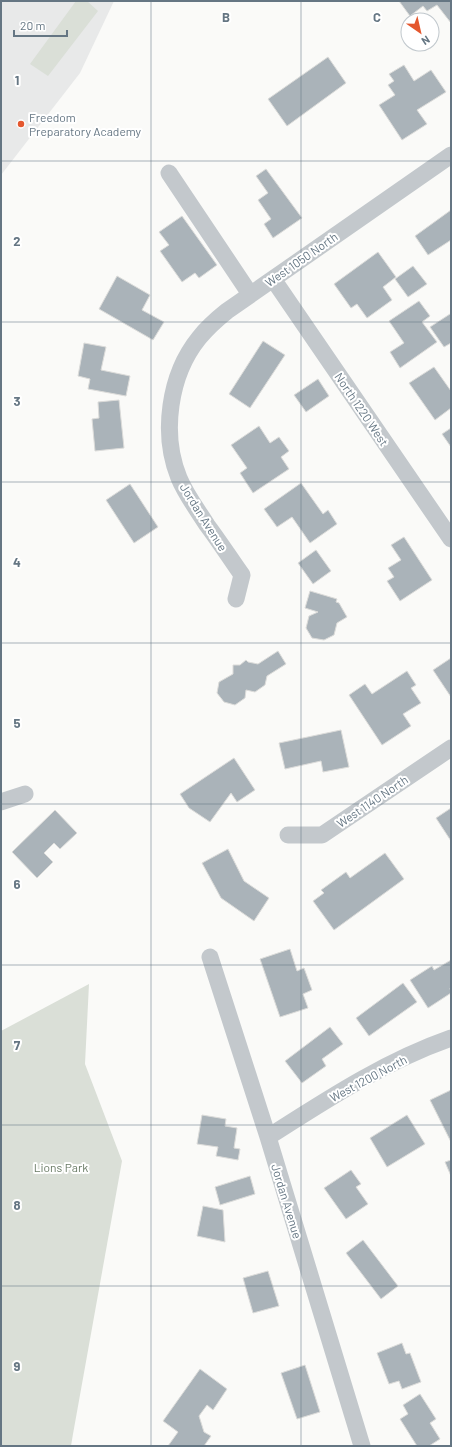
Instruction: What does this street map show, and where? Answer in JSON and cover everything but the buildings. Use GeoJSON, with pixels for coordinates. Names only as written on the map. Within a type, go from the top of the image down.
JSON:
{"type":"FeatureCollection","features":[{"type":"Feature","properties":{"kind":"street","name":"West 1050 North"},"geometry":{"type":"LineString","coordinates":[[176,385],[180,370],[199,339],[218,318],[250,294],[451,155]]}},
{"type":"Feature","properties":{"kind":"street"},"geometry":{"type":"LineString","coordinates":[[169,173],[250,294]]}},
{"type":"Feature","properties":{"kind":"street","name":"North 1220 West"},"geometry":{"type":"LineString","coordinates":[[273,279],[451,539]]}},
{"type":"Feature","properties":{"kind":"street","name":"Jordan Avenue"},"geometry":{"type":"LineString","coordinates":[[176,385],[172,397],[170,418],[170,438],[173,458],[179,477],[190,499],[242,575],[236,599]]}},
{"type":"Feature","properties":{"kind":"street","name":"West 1140 North"},"geometry":{"type":"LineString","coordinates":[[288,835],[322,835],[451,748]]}},
{"type":"Feature","properties":{"kind":"street"},"geometry":{"type":"LineString","coordinates":[[1,802],[25,794]]}},
{"type":"Feature","properties":{"kind":"street","name":"Jordan Avenue"},"geometry":{"type":"LineString","coordinates":[[210,957],[268,1137],[362,1446]]}},
{"type":"Feature","properties":{"kind":"street","name":"West 1200 North"},"geometry":{"type":"LineString","coordinates":[[268,1137],[355,1082],[431,1045],[451,1038]]}},
{"type":"Feature","properties":{"kind":"shaded area","name":"Freedom Preparatory Academy"},"geometry":{"type":"Polygon","coordinates":[[[1,1],[114,1],[80,73],[1,175],[1,1]]]}},
{"type":"Feature","properties":{"kind":"green space"},"geometry":{"type":"Polygon","coordinates":[[[76,1],[87,1],[98,11],[48,76],[30,64],[76,1]]]}},
{"type":"Feature","properties":{"kind":"green space","name":"Lions Park"},"geometry":{"type":"Polygon","coordinates":[[[89,984],[85,1064],[122,1161],[71,1446],[1,1446],[1,1031],[89,984]]]}},
{"type":"Feature","properties":{"kind":"place","name":"Freedom Preparatory Academy"},"geometry":{"type":"Point","coordinates":[21,124]}}]}
